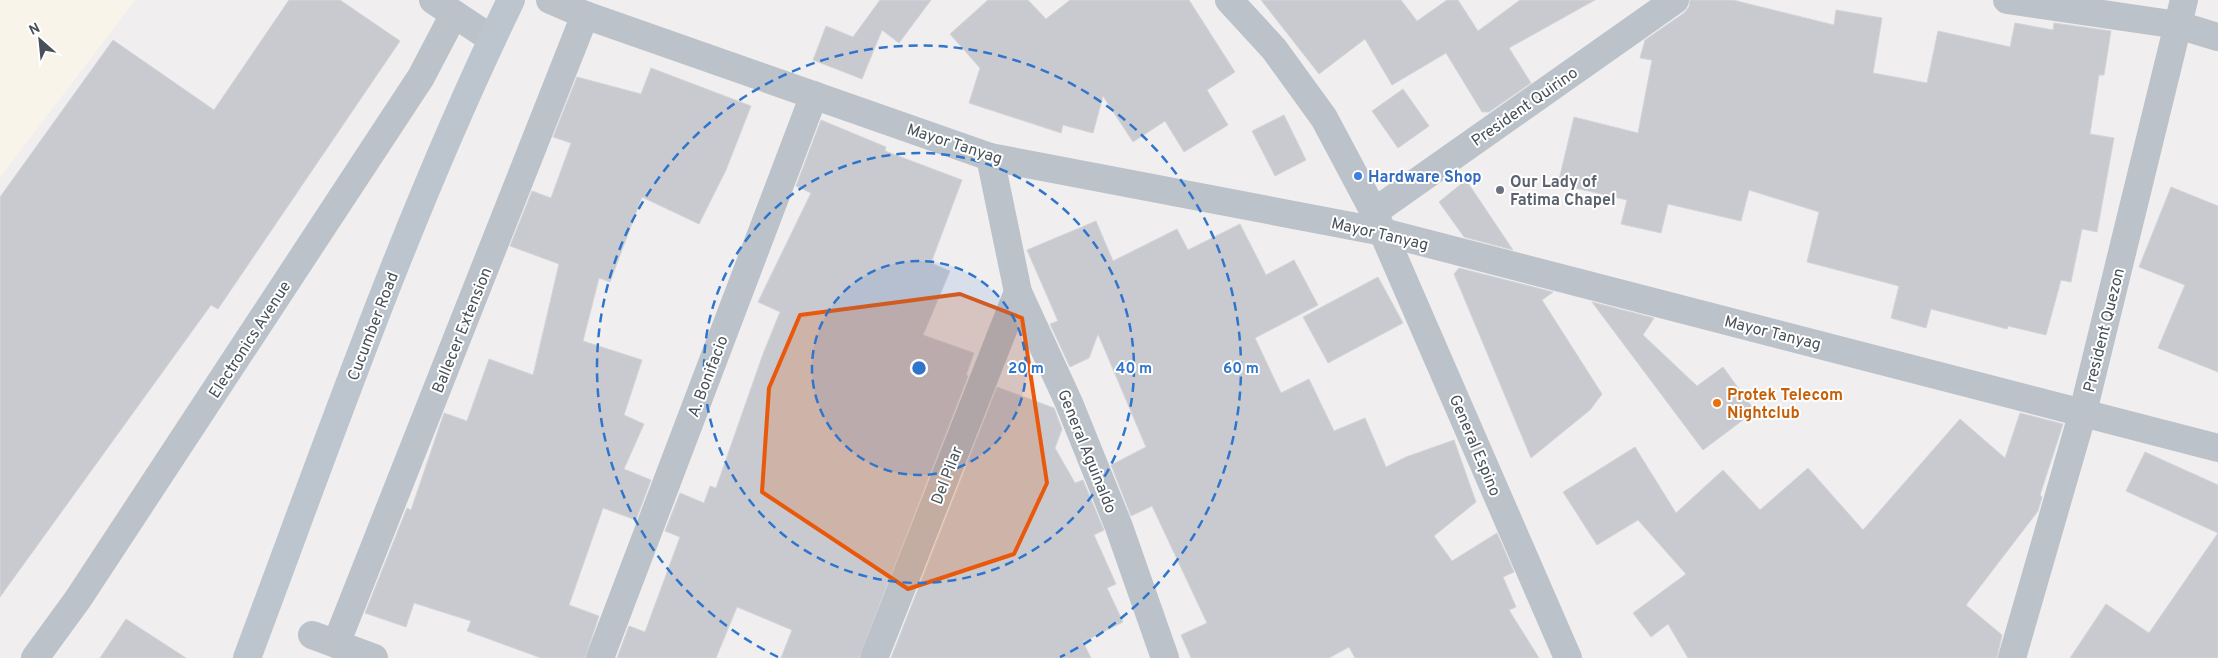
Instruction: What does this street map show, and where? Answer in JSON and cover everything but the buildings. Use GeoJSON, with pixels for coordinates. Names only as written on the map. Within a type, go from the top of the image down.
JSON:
{"type":"FeatureCollection","features":[{"type":"Feature","properties":{"kind":"main road","name":"Cucumber Road"},"geometry":{"type":"LineString","coordinates":[[247,658],[396,264],[492,39],[512,0]]}},
{"type":"Feature","properties":{"kind":"street","name":"Mayor Tanyag"},"geometry":{"type":"LineString","coordinates":[[550,0],[585,16],[814,94],[990,157],[1379,222],[2218,448]]}},
{"type":"Feature","properties":{"kind":"street","name":"General Espino"},"geometry":{"type":"LineString","coordinates":[[1229,0],[1274,49],[1324,118],[1379,222],[1568,658]]}},
{"type":"Feature","properties":{"kind":"street","name":"President Quirino"},"geometry":{"type":"LineString","coordinates":[[1379,222],[1675,0]]}},
{"type":"Feature","properties":{"kind":"street"},"geometry":{"type":"LineString","coordinates":[[2007,0],[2181,13],[2218,37]]}},
{"type":"Feature","properties":{"kind":"street"},"geometry":{"type":"LineString","coordinates":[[443,7],[492,39]]}},
{"type":"Feature","properties":{"kind":"street","name":"Electronics Avenue"},"geometry":{"type":"LineString","coordinates":[[35,658],[78,599],[422,77],[443,7]]}},
{"type":"Feature","properties":{"kind":"street","name":"President Quezon"},"geometry":{"type":"LineString","coordinates":[[2012,658],[2083,412],[2181,13]]}},
{"type":"Feature","properties":{"kind":"street","name":"Ballecer Extension"},"geometry":{"type":"LineString","coordinates":[[374,658],[324,639],[585,16]]}},
{"type":"Feature","properties":{"kind":"street","name":"A. Bonifacio"},"geometry":{"type":"LineString","coordinates":[[600,658],[814,94]]}},
{"type":"Feature","properties":{"kind":"street","name":"General Aguinaldo"},"geometry":{"type":"LineString","coordinates":[[990,157],[1018,292],[1069,403],[1119,526],[1165,658]]}},
{"type":"Feature","properties":{"kind":"street","name":"Del Pilar"},"geometry":{"type":"LineString","coordinates":[[874,658],[1018,292]]}},
{"type":"Feature","properties":{"kind":"highlighted area"},"geometry":{"type":"Polygon","coordinates":[[[960,294],[1022,318],[1047,483],[1014,554],[908,589],[762,492],[769,388],[800,315],[960,294]]]}},
{"type":"Feature","properties":{"kind":"shaded area"},"geometry":{"type":"Polygon","coordinates":[[[0,0],[135,0],[0,178],[0,0]]]}},
{"type":"Feature","properties":{"kind":"place","name":"Hardware Shop"},"geometry":{"type":"Point","coordinates":[1358,176]}},
{"type":"Feature","properties":{"kind":"place","name":"Our Lady of Fatima Chapel"},"geometry":{"type":"Point","coordinates":[1500,190]}},
{"type":"Feature","properties":{"kind":"place","name":"Protek Telecom Nightclub"},"geometry":{"type":"Point","coordinates":[1717,403]}}]}
